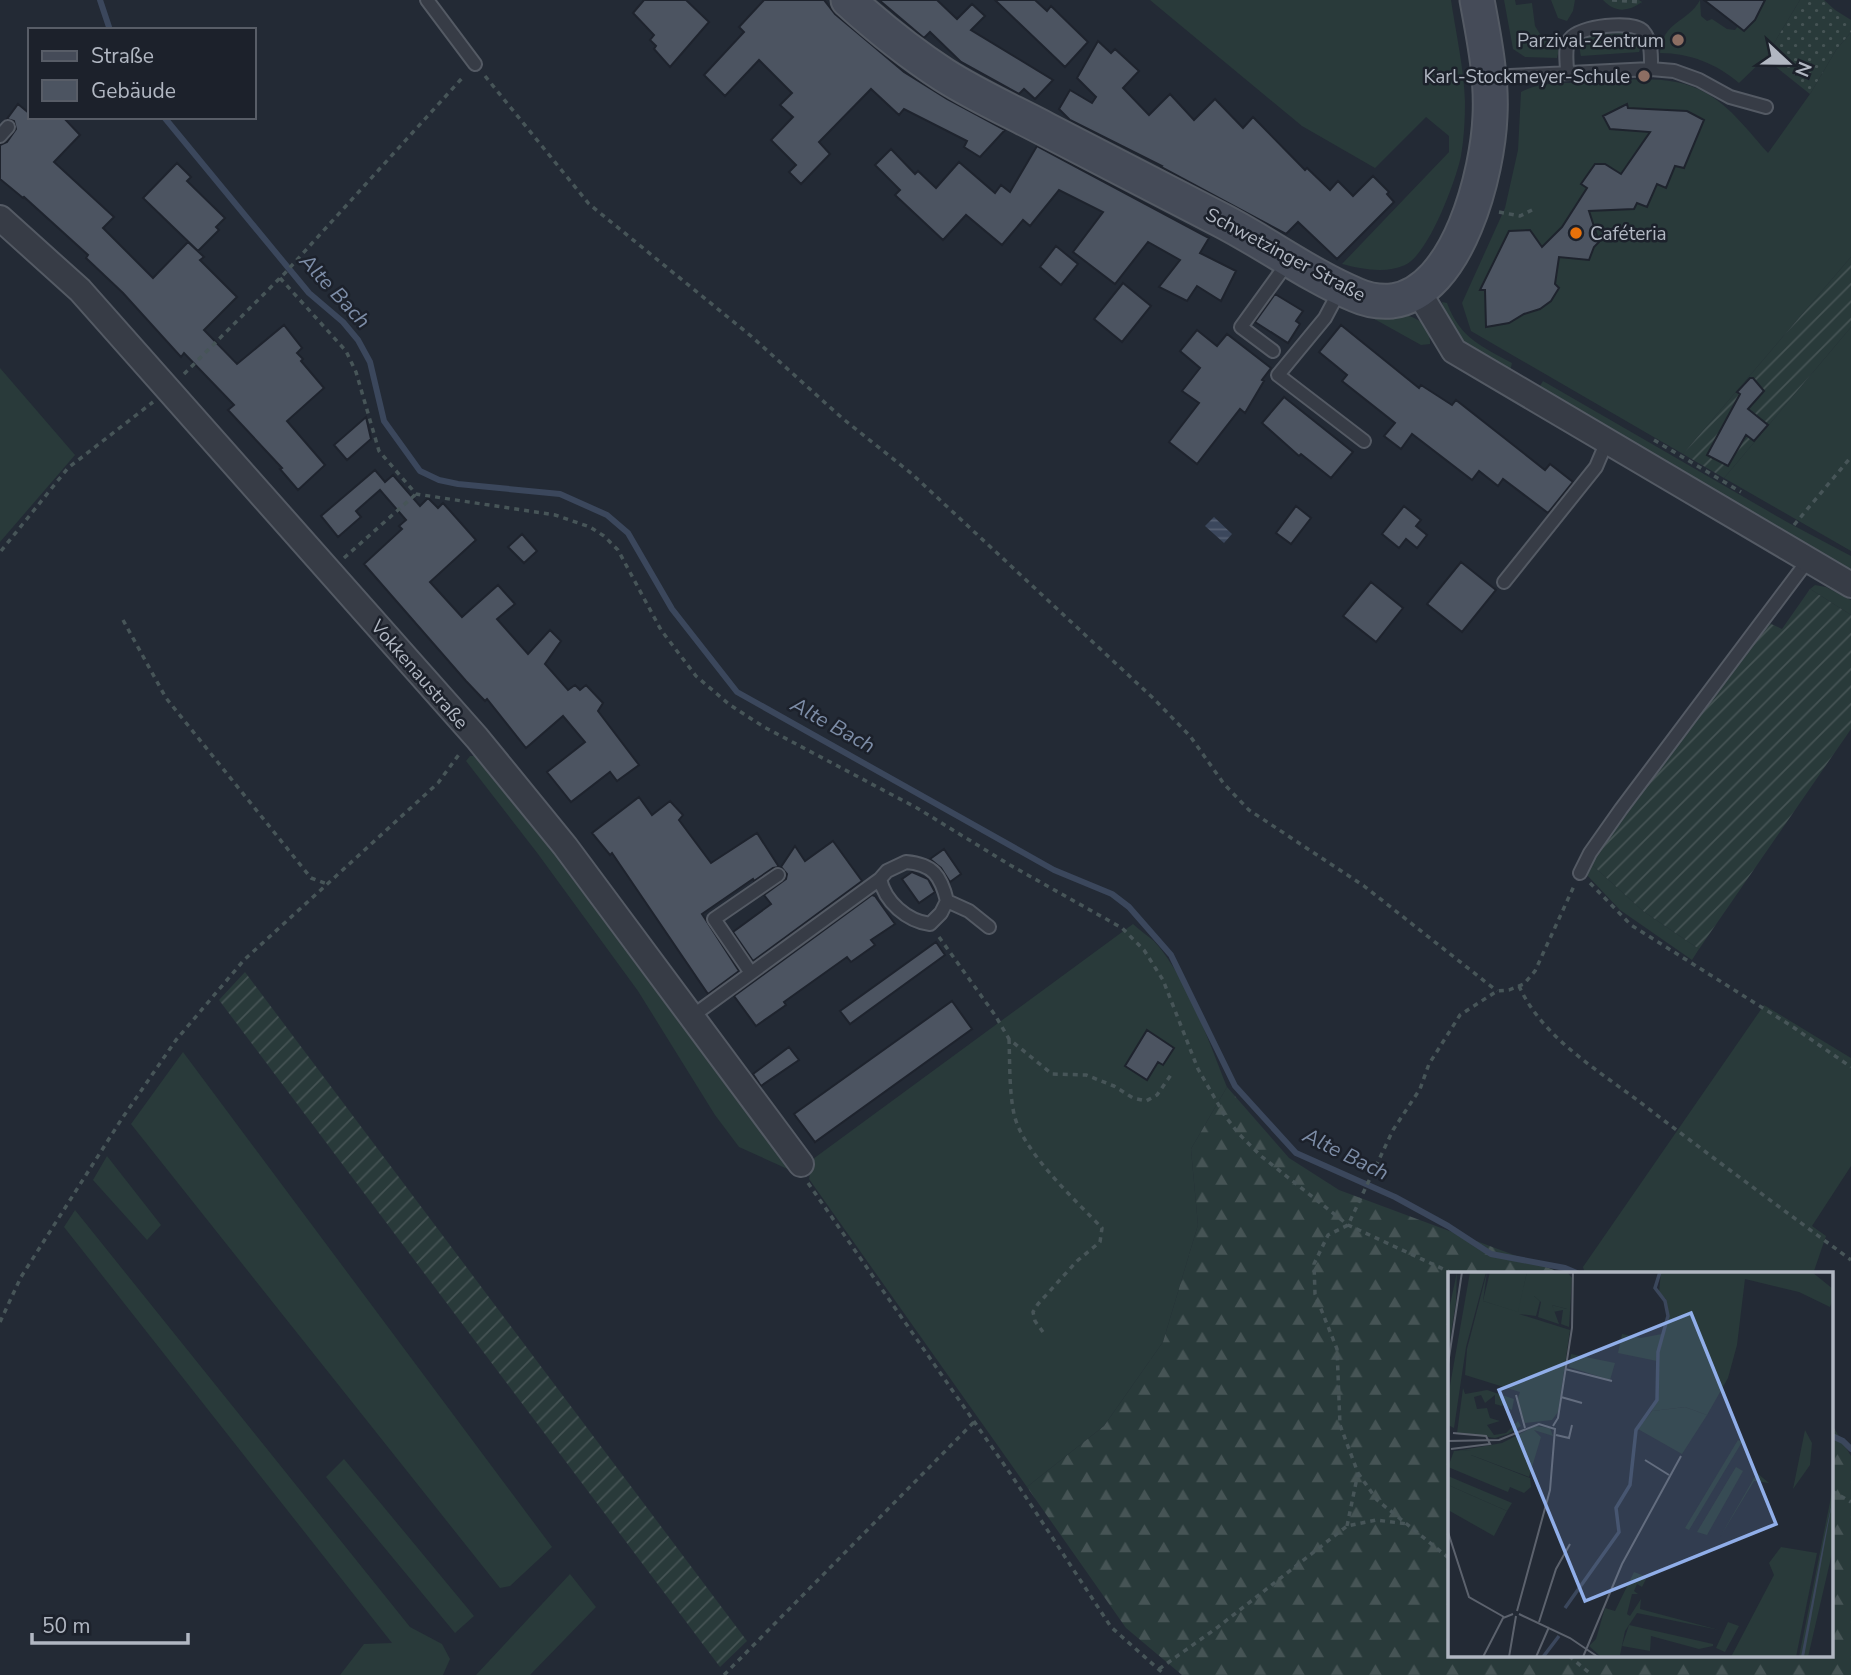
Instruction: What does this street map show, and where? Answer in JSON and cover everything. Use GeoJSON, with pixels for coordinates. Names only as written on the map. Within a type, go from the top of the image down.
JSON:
{"type":"FeatureCollection","features":[{"type":"Feature","properties":{"kind":"main road","name":"Schwetzinger Straße"},"geometry":{"type":"LineString","coordinates":[[848,0],[911,52],[944,75],[1290,258],[1341,288],[1369,300],[1382,301],[1405,297],[1418,291]]}},
{"type":"Feature","properties":{"kind":"main road"},"geometry":{"type":"LineString","coordinates":[[1418,291],[1431,281],[1461,235],[1476,195],[1488,142],[1489,77],[1477,0]]}},
{"type":"Feature","properties":{"kind":"street","name":"Vokkenaustraße"},"geometry":{"type":"LineString","coordinates":[[0,218],[80,290],[477,738],[565,846],[801,1164]]}},
{"type":"Feature","properties":{"kind":"street"},"geometry":{"type":"LineString","coordinates":[[1418,291],[1454,351],[1851,585]]}},
{"type":"Feature","properties":{"kind":"lane"},"geometry":{"type":"LineString","coordinates":[[427,0],[475,64]]}},
{"type":"Feature","properties":{"kind":"lane"},"geometry":{"type":"LineString","coordinates":[[1567,72],[1566,47],[1570,37],[1586,29],[1630,24],[1643,31],[1650,44],[1651,69]]}},
{"type":"Feature","properties":{"kind":"lane"},"geometry":{"type":"LineString","coordinates":[[1489,77],[1651,69],[1674,71],[1699,80],[1730,97],[1766,107]]}},
{"type":"Feature","properties":{"kind":"lane"},"geometry":{"type":"LineString","coordinates":[[1273,351],[1241,327],[1290,258]]}},
{"type":"Feature","properties":{"kind":"lane"},"geometry":{"type":"LineString","coordinates":[[1341,288],[1325,318],[1278,375],[1364,441]]}},
{"type":"Feature","properties":{"kind":"lane"},"geometry":{"type":"LineString","coordinates":[[1504,582],[1596,467],[1607,441]]}},
{"type":"Feature","properties":{"kind":"lane"},"geometry":{"type":"LineString","coordinates":[[1580,873],[1590,853],[1621,809],[1809,559]]}},
{"type":"Feature","properties":{"kind":"lane"},"geometry":{"type":"LineString","coordinates":[[691,1017],[887,871],[906,862],[923,863],[936,874],[943,885],[947,901],[941,914],[930,924],[917,922],[905,915],[882,889],[880,878]]}},
{"type":"Feature","properties":{"kind":"lane"},"geometry":{"type":"LineString","coordinates":[[751,972],[713,919],[778,876]]}},
{"type":"Feature","properties":{"kind":"lane"},"geometry":{"type":"LineString","coordinates":[[947,901],[969,911],[989,927]]}},
{"type":"Feature","properties":{"kind":"path"},"geometry":{"type":"LineString","coordinates":[[1609,6],[1612,0],[1642,2]]}},
{"type":"Feature","properties":{"kind":"path"},"geometry":{"type":"LineString","coordinates":[[1,551],[68,468],[170,389],[285,273],[475,64],[589,204],[751,336],[842,418],[921,483],[1153,698],[1190,736],[1224,784],[1249,810],[1364,886],[1497,991]]}},
{"type":"Feature","properties":{"kind":"path"},"geometry":{"type":"LineString","coordinates":[[1506,214],[1520,216],[1532,210]]}},
{"type":"Feature","properties":{"kind":"path"},"geometry":{"type":"LineString","coordinates":[[280,278],[346,351],[356,372],[379,451],[416,494],[555,515],[590,527],[604,536],[618,550],[661,630],[696,676],[730,705],[764,727],[917,808],[1010,865],[1122,928],[1144,950],[1163,980],[1198,1069],[1225,1116],[1261,1156],[1348,1225],[1450,1272]]}},
{"type":"Feature","properties":{"kind":"path"},"geometry":{"type":"LineString","coordinates":[[1779,542],[1851,457]]}},
{"type":"Feature","properties":{"kind":"path"},"geometry":{"type":"LineString","coordinates":[[330,571],[416,494]]}},
{"type":"Feature","properties":{"kind":"path"},"geometry":{"type":"LineString","coordinates":[[123,620],[166,698],[311,878],[328,884]]}},
{"type":"Feature","properties":{"kind":"path"},"geometry":{"type":"LineString","coordinates":[[0,1322],[21,1277],[121,1120],[176,1040],[244,960],[438,783],[455,757],[477,738]]}},
{"type":"Feature","properties":{"kind":"path"},"geometry":{"type":"LineString","coordinates":[[1448,1557],[1377,1500],[1358,1473],[1340,1425],[1337,1349],[1315,1294],[1314,1264],[1328,1234],[1348,1225],[1393,1130],[1420,1089],[1429,1064],[1460,1015],[1497,991],[1524,984],[1535,971],[1580,873],[1631,925],[1793,1027],[1851,1067]]}},
{"type":"Feature","properties":{"kind":"path"},"geometry":{"type":"LineString","coordinates":[[930,924],[1009,1039],[1052,1074],[1086,1075],[1114,1086],[1133,1098],[1146,1101],[1157,1095],[1173,1072]]}},
{"type":"Feature","properties":{"kind":"path"},"geometry":{"type":"LineString","coordinates":[[1519,986],[1528,1007],[1555,1037],[1851,1260]]}},
{"type":"Feature","properties":{"kind":"path"},"geometry":{"type":"LineString","coordinates":[[1009,1039],[1010,1082],[1014,1115],[1020,1132],[1049,1171],[1102,1228],[1100,1242],[1077,1261],[1033,1312],[1035,1321],[1043,1332]]}},
{"type":"Feature","properties":{"kind":"path"},"geometry":{"type":"LineString","coordinates":[[801,1164],[805,1178],[974,1422],[1111,1627],[1165,1675]]}},
{"type":"Feature","properties":{"kind":"path"},"geometry":{"type":"LineString","coordinates":[[724,1675],[974,1422]]}},
{"type":"Feature","properties":{"kind":"path"},"geometry":{"type":"LineString","coordinates":[[1347,1526],[1358,1473]]}},
{"type":"Feature","properties":{"kind":"path"},"geometry":{"type":"LineString","coordinates":[[1834,1492],[1851,1502]]}},
{"type":"Feature","properties":{"kind":"path"},"geometry":{"type":"LineString","coordinates":[[1159,1669],[1218,1627],[1347,1526],[1376,1520],[1408,1524]]}},
{"type":"Feature","properties":{"kind":"path"},"geometry":{"type":"LineString","coordinates":[[1571,1658],[1592,1675]]}},
{"type":"Feature","properties":{"kind":"green space"},"geometry":{"type":"Polygon","coordinates":[[[1150,0],[1451,0],[1464,89],[1462,149],[1454,182],[1440,215],[1414,258],[1398,268],[1382,270],[1342,264],[1449,152],[1449,136],[1426,117],[1375,168],[1302,126],[1150,0]]]}},
{"type":"Feature","properties":{"kind":"green space"},"geometry":{"type":"Polygon","coordinates":[[[1504,0],[1515,0],[1516,5],[1532,3],[1535,26],[1540,34],[1560,45],[1557,58],[1525,57],[1513,49],[1504,0]]]}},
{"type":"Feature","properties":{"kind":"green space"},"geometry":{"type":"Polygon","coordinates":[[[1551,0],[1575,0],[1567,21],[1558,18],[1551,0]]]}},
{"type":"Feature","properties":{"kind":"green space"},"geometry":{"type":"Polygon","coordinates":[[[1603,0],[1639,0],[1642,2],[1622,10],[1603,0]]]}},
{"type":"Feature","properties":{"kind":"green space"},"geometry":{"type":"Polygon","coordinates":[[[1700,0],[1701,16],[1707,21],[1712,19],[1727,29],[1735,30],[1739,25],[1755,20],[1765,0],[1800,0],[1765,58],[1739,83],[1722,70],[1702,61],[1682,55],[1660,53],[1666,34],[1695,8],[1700,0]]]}},
{"type":"Feature","properties":{"kind":"green space"},"geometry":{"type":"Polygon","coordinates":[[[1800,0],[1824,0],[1851,20],[1851,32],[1836,50],[1810,94],[1765,58],[1800,0]]]}},
{"type":"Feature","properties":{"kind":"green space"},"geometry":{"type":"Polygon","coordinates":[[[1629,32],[1639,37],[1639,52],[1581,56],[1580,48],[1587,36],[1629,32]]]}},
{"type":"Feature","properties":{"kind":"green space"},"geometry":{"type":"Polygon","coordinates":[[[1851,32],[1851,257],[1683,454],[1471,331],[1462,303],[1505,208],[1518,150],[1521,92],[1554,84],[1634,79],[1679,83],[1706,93],[1724,105],[1768,153],[1810,94],[1836,50],[1851,32]]]}},
{"type":"Feature","properties":{"kind":"green space"},"geometry":{"type":"Polygon","coordinates":[[[1851,257],[1851,327],[1724,478],[1683,454],[1851,257]]]}},
{"type":"Feature","properties":{"kind":"green space"},"geometry":{"type":"Polygon","coordinates":[[[1442,302],[1447,303],[1458,325],[1473,340],[1512,363],[1510,372],[1477,352],[1459,337],[1446,316],[1442,302]]]}},
{"type":"Feature","properties":{"kind":"green space"},"geometry":{"type":"Polygon","coordinates":[[[1360,311],[1393,313],[1415,318],[1429,332],[1430,344],[1421,345],[1360,311]]]}},
{"type":"Feature","properties":{"kind":"green space"},"geometry":{"type":"Polygon","coordinates":[[[1851,327],[1851,551],[1724,478],[1851,327]]]}},
{"type":"Feature","properties":{"kind":"green space"},"geometry":{"type":"Polygon","coordinates":[[[0,368],[75,455],[0,542],[0,368]]]}},
{"type":"Feature","properties":{"kind":"green space"},"geometry":{"type":"Polygon","coordinates":[[[1543,381],[1851,556],[1851,572],[1626,437],[1538,389],[1543,381]]]}},
{"type":"Feature","properties":{"kind":"green space"},"geometry":{"type":"Polygon","coordinates":[[[1815,585],[1826,587],[1851,600],[1851,615],[1810,589],[1815,585]]]}},
{"type":"Feature","properties":{"kind":"green space"},"geometry":{"type":"Polygon","coordinates":[[[1810,589],[1851,615],[1851,729],[1699,949],[1643,911],[1590,863],[1769,623],[1782,629],[1810,589]]]}},
{"type":"Feature","properties":{"kind":"green space"},"geometry":{"type":"Polygon","coordinates":[[[470,756],[479,756],[574,877],[792,1171],[739,1147],[715,1115],[638,991],[466,761],[470,756]]]}},
{"type":"Feature","properties":{"kind":"green space"},"geometry":{"type":"Polygon","coordinates":[[[1590,863],[1643,911],[1699,949],[1692,960],[1620,910],[1585,873],[1590,863]]]}},
{"type":"Feature","properties":{"kind":"green space"},"geometry":{"type":"Polygon","coordinates":[[[1133,924],[1154,941],[1177,973],[1196,1011],[1227,1087],[1191,1149],[1198,1225],[1163,1342],[1104,1426],[1027,1487],[809,1179],[813,1159],[1133,924]]]}},
{"type":"Feature","properties":{"kind":"green space"},"geometry":{"type":"Polygon","coordinates":[[[245,972],[747,1641],[720,1667],[219,1000],[245,972]]]}},
{"type":"Feature","properties":{"kind":"green space"},"geometry":{"type":"Polygon","coordinates":[[[1764,1005],[1851,1058],[1851,1166],[1812,1226],[1826,1236],[1814,1272],[1584,1272],[1583,1267],[1764,1005]]]}},
{"type":"Feature","properties":{"kind":"green space"},"geometry":{"type":"Polygon","coordinates":[[[183,1052],[552,1547],[510,1586],[500,1588],[131,1124],[183,1052]]]}},
{"type":"Feature","properties":{"kind":"green space"},"geometry":{"type":"Polygon","coordinates":[[[1227,1087],[1289,1158],[1339,1190],[1560,1272],[1448,1272],[1448,1658],[1834,1658],[1834,1428],[1851,1456],[1851,1675],[1182,1675],[1126,1628],[1027,1487],[1104,1426],[1163,1342],[1198,1225],[1191,1149],[1227,1087]]]}},
{"type":"Feature","properties":{"kind":"green space"},"geometry":{"type":"Polygon","coordinates":[[[107,1156],[161,1225],[147,1240],[93,1180],[107,1156]]]}},
{"type":"Feature","properties":{"kind":"green space"},"geometry":{"type":"Polygon","coordinates":[[[75,1210],[410,1627],[442,1644],[450,1659],[443,1675],[340,1675],[364,1644],[392,1643],[64,1227],[75,1210]]]}},
{"type":"Feature","properties":{"kind":"green space"},"geometry":{"type":"Polygon","coordinates":[[[344,1459],[474,1616],[455,1633],[326,1477],[344,1459]]]}},
{"type":"Feature","properties":{"kind":"green space"},"geometry":{"type":"Polygon","coordinates":[[[570,1574],[596,1607],[530,1675],[476,1675],[570,1574]]]}},
{"type":"Feature","properties":{"kind":"water"},"geometry":{"type":"Polygon","coordinates":[[[1214,517],[1232,534],[1224,543],[1205,526],[1214,517]]]}},
{"type":"Feature","properties":{"kind":"building"},"geometry":{"type":"Polygon","coordinates":[[[644,0],[686,0],[709,22],[670,67],[654,49],[656,46],[650,40],[654,35],[633,13],[644,0]]]}},
{"type":"Feature","properties":{"kind":"building"},"geometry":{"type":"Polygon","coordinates":[[[764,0],[824,0],[835,14],[904,72],[1005,130],[980,157],[964,147],[967,141],[904,109],[899,115],[871,89],[819,142],[830,154],[801,184],[789,172],[796,165],[771,140],[793,117],[780,105],[792,93],[759,60],[725,96],[704,75],[744,32],[739,27],[764,0]]]}},
{"type":"Feature","properties":{"kind":"building"},"geometry":{"type":"Polygon","coordinates":[[[879,0],[937,0],[957,19],[972,4],[985,16],[971,30],[1053,80],[1035,99],[1024,89],[1019,94],[961,62],[930,32],[924,38],[879,0]]]}},
{"type":"Feature","properties":{"kind":"building"},"geometry":{"type":"Polygon","coordinates":[[[995,0],[1035,0],[1047,11],[1051,6],[1088,42],[1065,67],[995,0]]]}},
{"type":"Feature","properties":{"kind":"building"},"geometry":{"type":"Polygon","coordinates":[[[1704,0],[1765,0],[1755,20],[1744,31],[1704,0]]]}},
{"type":"Feature","properties":{"kind":"building"},"geometry":{"type":"Polygon","coordinates":[[[1098,41],[1111,53],[1115,49],[1139,71],[1123,88],[1149,115],[1170,94],[1194,120],[1215,99],[1243,128],[1253,117],[1305,170],[1307,168],[1330,190],[1338,181],[1353,196],[1373,176],[1389,192],[1387,194],[1394,202],[1337,259],[1298,222],[1286,234],[1162,166],[1070,120],[1059,109],[1070,90],[1092,103],[1096,97],[1077,78],[1098,41]]]}},
{"type":"Feature","properties":{"kind":"building"},"geometry":{"type":"Polygon","coordinates":[[[18,104],[28,112],[28,119],[65,119],[80,135],[54,162],[114,217],[103,228],[153,278],[188,242],[204,257],[200,260],[237,297],[204,330],[237,364],[284,325],[302,348],[297,353],[303,359],[301,361],[324,388],[287,421],[325,465],[298,490],[280,469],[282,468],[228,410],[234,405],[184,353],[181,357],[123,293],[86,258],[88,255],[0,179],[0,145],[7,142],[16,129],[14,121],[7,119],[18,104]]]}},
{"type":"Feature","properties":{"kind":"building"},"geometry":{"type":"Polygon","coordinates":[[[1627,104],[1628,108],[1687,111],[1704,120],[1684,168],[1675,166],[1666,188],[1657,184],[1647,207],[1637,203],[1634,209],[1589,211],[1599,242],[1589,260],[1559,257],[1555,284],[1559,288],[1551,301],[1509,323],[1486,327],[1485,290],[1480,290],[1509,231],[1530,230],[1542,247],[1562,227],[1587,188],[1581,184],[1595,164],[1605,164],[1621,174],[1650,132],[1610,129],[1603,116],[1627,104]]]}},
{"type":"Feature","properties":{"kind":"building"},"geometry":{"type":"Polygon","coordinates":[[[1037,146],[1209,238],[1200,253],[1236,271],[1221,301],[1197,286],[1187,301],[1159,287],[1180,260],[1148,242],[1115,284],[1073,252],[1103,212],[1059,190],[1030,226],[1023,220],[1002,245],[966,215],[943,240],[895,195],[900,190],[875,165],[891,149],[915,174],[918,171],[936,188],[959,162],[995,193],[1001,185],[1010,192],[1037,146]]]}},
{"type":"Feature","properties":{"kind":"building"},"geometry":{"type":"Polygon","coordinates":[[[177,163],[191,177],[187,181],[225,218],[216,227],[219,230],[198,251],[143,198],[177,163]]]}},
{"type":"Feature","properties":{"kind":"building"},"geometry":{"type":"Polygon","coordinates":[[[1056,246],[1078,264],[1061,285],[1040,267],[1056,246]]]}},
{"type":"Feature","properties":{"kind":"building"},"geometry":{"type":"Polygon","coordinates":[[[1123,283],[1151,306],[1122,342],[1094,319],[1123,283]]]}},
{"type":"Feature","properties":{"kind":"building"},"geometry":{"type":"Polygon","coordinates":[[[1275,294],[1303,311],[1296,321],[1300,324],[1288,343],[1255,322],[1275,294]]]}},
{"type":"Feature","properties":{"kind":"building"},"geometry":{"type":"Polygon","coordinates":[[[1341,325],[1419,388],[1421,385],[1452,405],[1456,400],[1545,470],[1550,464],[1573,482],[1548,513],[1503,479],[1498,486],[1479,471],[1472,480],[1412,434],[1401,449],[1384,436],[1395,423],[1342,381],[1347,375],[1319,352],[1341,325]]]}},
{"type":"Feature","properties":{"kind":"building"},"geometry":{"type":"Polygon","coordinates":[[[1197,330],[1217,346],[1227,334],[1271,368],[1245,413],[1240,409],[1197,464],[1169,442],[1199,403],[1182,391],[1200,368],[1180,351],[1197,330]]]}},
{"type":"Feature","properties":{"kind":"building"},"geometry":{"type":"Polygon","coordinates":[[[1750,378],[1764,391],[1748,409],[1768,425],[1754,441],[1746,435],[1728,466],[1707,455],[1740,394],[1737,392],[1750,378]]]}},
{"type":"Feature","properties":{"kind":"building"},"geometry":{"type":"Polygon","coordinates":[[[1284,397],[1353,452],[1331,478],[1301,454],[1299,456],[1262,423],[1284,397]]]}},
{"type":"Feature","properties":{"kind":"building"},"geometry":{"type":"Polygon","coordinates":[[[366,417],[371,439],[347,460],[334,445],[366,417]]]}},
{"type":"Feature","properties":{"kind":"building"},"geometry":{"type":"Polygon","coordinates":[[[375,470],[385,482],[393,475],[420,506],[428,498],[438,508],[443,503],[476,540],[430,582],[462,617],[498,585],[515,604],[497,619],[528,654],[550,630],[561,641],[545,664],[568,690],[575,685],[580,690],[586,685],[603,703],[598,711],[639,765],[617,781],[610,772],[571,802],[547,772],[585,742],[563,716],[526,748],[487,699],[485,701],[466,681],[364,564],[402,529],[399,526],[406,520],[380,490],[356,511],[361,517],[338,537],[321,516],[375,470]]]}},
{"type":"Feature","properties":{"kind":"building"},"geometry":{"type":"Polygon","coordinates":[[[1296,506],[1311,518],[1291,544],[1276,533],[1296,506]]]}},
{"type":"Feature","properties":{"kind":"building"},"geometry":{"type":"Polygon","coordinates":[[[1404,506],[1421,520],[1416,526],[1427,535],[1417,548],[1406,539],[1399,548],[1382,534],[1404,506]]]}},
{"type":"Feature","properties":{"kind":"building"},"geometry":{"type":"Polygon","coordinates":[[[522,534],[537,551],[524,563],[508,547],[522,534]]]}},
{"type":"Feature","properties":{"kind":"building"},"geometry":{"type":"Polygon","coordinates":[[[1461,562],[1496,590],[1462,632],[1427,604],[1461,562]]]}},
{"type":"Feature","properties":{"kind":"building"},"geometry":{"type":"Polygon","coordinates":[[[1371,582],[1403,608],[1376,642],[1343,616],[1371,582]]]}},
{"type":"Feature","properties":{"kind":"building"},"geometry":{"type":"Polygon","coordinates":[[[639,797],[652,815],[670,801],[683,815],[679,820],[711,863],[757,833],[779,867],[754,881],[753,879],[702,914],[739,971],[708,994],[612,853],[610,855],[592,833],[639,797]]]}},
{"type":"Feature","properties":{"kind":"building"},"geometry":{"type":"Polygon","coordinates":[[[833,841],[862,881],[753,961],[733,932],[771,904],[764,895],[786,879],[787,874],[781,867],[795,846],[805,861],[833,841]]]}},
{"type":"Feature","properties":{"kind":"building"},"geometry":{"type":"Polygon","coordinates":[[[944,849],[961,874],[950,882],[941,868],[930,859],[944,849]]]}},
{"type":"Feature","properties":{"kind":"building"},"geometry":{"type":"Polygon","coordinates":[[[912,872],[928,879],[935,892],[919,903],[902,879],[912,872]]]}},
{"type":"Feature","properties":{"kind":"building"},"geometry":{"type":"Polygon","coordinates":[[[872,895],[895,924],[871,940],[875,945],[851,962],[847,957],[784,1002],[786,1005],[756,1026],[734,996],[872,895]]]}},
{"type":"Feature","properties":{"kind":"building"},"geometry":{"type":"Polygon","coordinates":[[[936,942],[945,955],[850,1024],[840,1011],[936,942]]]}},
{"type":"Feature","properties":{"kind":"building"},"geometry":{"type":"Polygon","coordinates":[[[952,1001],[972,1029],[815,1142],[794,1114],[952,1001]]]}},
{"type":"Feature","properties":{"kind":"building"},"geometry":{"type":"Polygon","coordinates":[[[1147,1030],[1174,1048],[1163,1065],[1158,1062],[1147,1080],[1125,1066],[1147,1030]]]}},
{"type":"Feature","properties":{"kind":"building"},"geometry":{"type":"Polygon","coordinates":[[[789,1047],[799,1060],[761,1086],[753,1074],[789,1047]]]}},
{"type":"Feature","properties":{"kind":"waterway","name":"Alte Bach"},"geometry":{"type":"LineString","coordinates":[[100,0],[109,28]]}},
{"type":"Feature","properties":{"kind":"waterway","name":"Alte Bach"},"geometry":{"type":"LineString","coordinates":[[166,119],[309,293],[343,322],[358,340],[370,362],[384,421],[420,471],[439,480],[458,484],[560,494],[607,515],[628,533],[672,609],[737,692],[1054,870],[1112,894],[1129,907],[1171,955],[1235,1086],[1296,1153],[1395,1197],[1448,1226],[1491,1254],[1574,1272]]}},
{"type":"Feature","properties":{"kind":"waterway","name":"Alte Bach"},"geometry":{"type":"LineString","coordinates":[[1834,1437],[1851,1449]]}},
{"type":"Feature","properties":{"kind":"place","name":"Parzival-Zentrum"},"geometry":{"type":"Point","coordinates":[1678,40]}},
{"type":"Feature","properties":{"kind":"place","name":"Karl-Stockmeyer-Schule"},"geometry":{"type":"Point","coordinates":[1644,76]}},
{"type":"Feature","properties":{"kind":"place","name":"Caféteria"},"geometry":{"type":"Point","coordinates":[1576,233]}}]}
